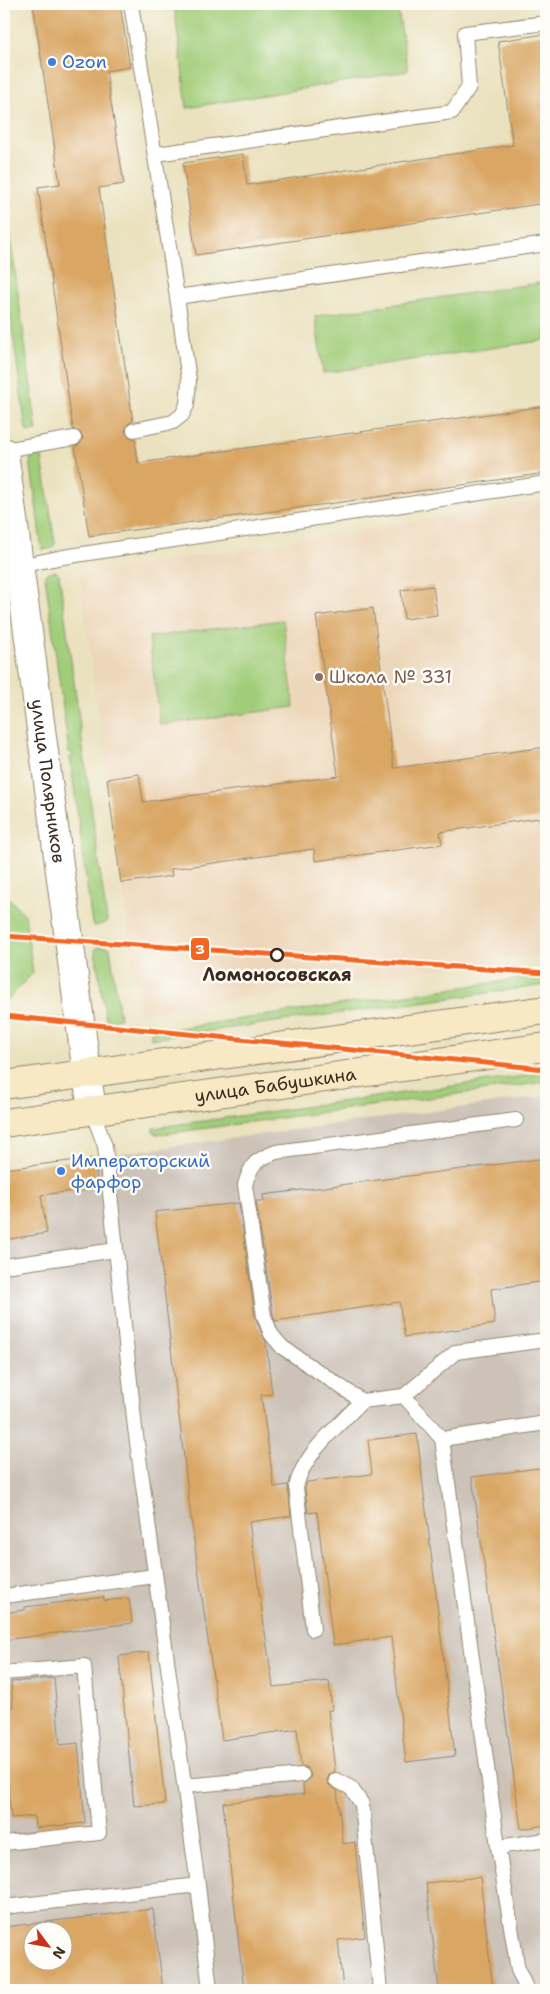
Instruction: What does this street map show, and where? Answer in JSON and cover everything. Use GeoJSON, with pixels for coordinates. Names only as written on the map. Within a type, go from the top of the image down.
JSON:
{"type":"FeatureCollection","features":[{"type":"Feature","properties":{"kind":"street","name":"улица Полярников"},"geometry":{"type":"LineString","coordinates":[[4,451],[92,1111]]}},
{"type":"Feature","properties":{"kind":"street"},"geometry":{"type":"LineString","coordinates":[[4,1085],[546,1010]]}},
{"type":"Feature","properties":{"kind":"street","name":"улица Бабушкина"},"geometry":{"type":"LineString","coordinates":[[4,1123],[546,1047]]}},
{"type":"Feature","properties":{"kind":"lane"},"geometry":{"type":"LineString","coordinates":[[131,4],[156,154],[189,380],[187,405],[182,415],[174,422],[134,430]]}},
{"type":"Feature","properties":{"kind":"lane"},"geometry":{"type":"LineString","coordinates":[[156,154],[452,112],[469,87],[465,33],[546,23]]}},
{"type":"Feature","properties":{"kind":"lane"},"geometry":{"type":"LineString","coordinates":[[177,297],[546,244]]}},
{"type":"Feature","properties":{"kind":"lane"},"geometry":{"type":"LineString","coordinates":[[4,451],[74,438]]}},
{"type":"Feature","properties":{"kind":"lane"},"geometry":{"type":"LineString","coordinates":[[19,566],[63,557],[546,483]]}},
{"type":"Feature","properties":{"kind":"lane"},"geometry":{"type":"LineString","coordinates":[[92,1111],[105,1146],[135,1428],[198,1885],[210,1990]]}},
{"type":"Feature","properties":{"kind":"lane"},"geometry":{"type":"LineString","coordinates":[[362,1401],[282,1347],[271,1334],[264,1316],[245,1185],[249,1168],[259,1158],[276,1152],[516,1120]]}},
{"type":"Feature","properties":{"kind":"lane"},"geometry":{"type":"LineString","coordinates":[[4,1266],[116,1250]]}},
{"type":"Feature","properties":{"kind":"lane"},"geometry":{"type":"LineString","coordinates":[[313,1628],[296,1487],[299,1473],[306,1460],[362,1401],[404,1396],[456,1352],[546,1340]]}},
{"type":"Feature","properties":{"kind":"lane"},"geometry":{"type":"LineString","coordinates":[[404,1396],[442,1439],[498,1847],[518,1970],[527,1990]]}},
{"type":"Feature","properties":{"kind":"lane"},"geometry":{"type":"LineString","coordinates":[[442,1439],[546,1424]]}},
{"type":"Feature","properties":{"kind":"lane"},"geometry":{"type":"LineString","coordinates":[[4,1596],[155,1576]]}},
{"type":"Feature","properties":{"kind":"lane"},"geometry":{"type":"LineString","coordinates":[[4,1673],[84,1666],[99,1834],[4,1843]]}},
{"type":"Feature","properties":{"kind":"lane"},"geometry":{"type":"LineString","coordinates":[[184,1786],[302,1776]]}},
{"type":"Feature","properties":{"kind":"lane"},"geometry":{"type":"LineString","coordinates":[[336,1780],[351,1788],[362,1804],[380,1990]]}},
{"type":"Feature","properties":{"kind":"lane"},"geometry":{"type":"LineString","coordinates":[[498,1847],[546,1840]]}},
{"type":"Feature","properties":{"kind":"lane"},"geometry":{"type":"LineString","coordinates":[[4,1907],[198,1885]]}},
{"type":"Feature","properties":{"kind":"shaded area","name":"Школа № 331"},"geometry":{"type":"Polygon","coordinates":[[[546,500],[546,953],[140,1013],[79,575],[546,500]]]}},
{"type":"Feature","properties":{"kind":"shaded area"},"geometry":{"type":"Polygon","coordinates":[[[546,1096],[546,1990],[4,1990],[4,1169],[546,1096]]]}},
{"type":"Feature","properties":{"kind":"green space"},"geometry":{"type":"Polygon","coordinates":[[[174,4],[397,4],[408,71],[187,108],[174,4]]]}},
{"type":"Feature","properties":{"kind":"green space"},"geometry":{"type":"Polygon","coordinates":[[[5,199],[37,431],[28,432],[26,430],[4,268],[5,199]]]}},
{"type":"Feature","properties":{"kind":"green space"},"geometry":{"type":"Polygon","coordinates":[[[546,282],[546,340],[323,373],[315,316],[546,282]]]}},
{"type":"Feature","properties":{"kind":"green space"},"geometry":{"type":"Polygon","coordinates":[[[39,455],[42,457],[55,544],[52,548],[42,550],[30,459],[39,455]]]}},
{"type":"Feature","properties":{"kind":"green space"},"geometry":{"type":"Polygon","coordinates":[[[56,571],[59,574],[107,921],[95,926],[92,924],[70,757],[73,756],[72,752],[69,753],[45,575],[56,571]]]}},
{"type":"Feature","properties":{"kind":"green space"},"geometry":{"type":"Polygon","coordinates":[[[283,620],[294,707],[160,725],[149,637],[283,620]]]}},
{"type":"Feature","properties":{"kind":"green space"},"geometry":{"type":"Polygon","coordinates":[[[4,893],[25,915],[33,973],[4,1003],[4,893]]]}},
{"type":"Feature","properties":{"kind":"green space"},"geometry":{"type":"Polygon","coordinates":[[[98,947],[110,948],[120,1018],[106,1021],[95,950],[98,947]]]}},
{"type":"Feature","properties":{"kind":"green space"},"geometry":{"type":"Polygon","coordinates":[[[546,975],[546,985],[151,1039],[151,1032],[546,975]]]}},
{"type":"Feature","properties":{"kind":"green space"},"geometry":{"type":"Polygon","coordinates":[[[546,1073],[546,1082],[171,1133],[156,1134],[153,1132],[153,1128],[546,1073]]]}},
{"type":"Feature","properties":{"kind":"building"},"geometry":{"type":"Polygon","coordinates":[[[33,4],[120,4],[130,67],[106,71],[124,184],[99,188],[133,421],[128,424],[125,431],[128,436],[135,439],[138,463],[546,406],[546,473],[89,536],[75,447],[80,444],[83,437],[80,432],[73,429],[38,187],[60,184],[33,4]]]}},
{"type":"Feature","properties":{"kind":"building"},"geometry":{"type":"Polygon","coordinates":[[[546,34],[546,203],[196,255],[183,163],[243,154],[247,185],[513,145],[498,41],[546,34]]]}},
{"type":"Feature","properties":{"kind":"building"},"geometry":{"type":"Polygon","coordinates":[[[433,586],[437,615],[404,619],[401,590],[433,586]]]}},
{"type":"Feature","properties":{"kind":"building"},"geometry":{"type":"Polygon","coordinates":[[[373,608],[394,768],[546,747],[546,817],[440,832],[442,844],[315,861],[314,849],[171,869],[172,876],[121,883],[107,779],[139,774],[143,802],[338,776],[316,616],[373,608]]]}},
{"type":"Feature","properties":{"kind":"building"},"geometry":{"type":"Polygon","coordinates":[[[94,1158],[98,1188],[41,1195],[47,1233],[4,1240],[4,1169],[94,1158]]]}},
{"type":"Feature","properties":{"kind":"building"},"geometry":{"type":"Polygon","coordinates":[[[546,1158],[546,1281],[491,1289],[495,1324],[405,1337],[399,1302],[275,1321],[256,1201],[264,1201],[263,1195],[546,1158]]]}},
{"type":"Feature","properties":{"kind":"building"},"geometry":{"type":"Polygon","coordinates":[[[239,1203],[255,1317],[266,1342],[272,1394],[261,1395],[274,1487],[288,1485],[291,1516],[249,1522],[273,1687],[329,1681],[332,1710],[328,1710],[335,1771],[329,1775],[327,1781],[329,1785],[337,1790],[343,1844],[355,1842],[365,1937],[338,1940],[343,1990],[244,1990],[223,1803],[304,1794],[303,1784],[310,1779],[311,1774],[306,1767],[301,1766],[297,1729],[222,1740],[192,1526],[155,1212],[239,1203]]]}},
{"type":"Feature","properties":{"kind":"building"},"geometry":{"type":"Polygon","coordinates":[[[417,1434],[455,1756],[406,1762],[391,1637],[333,1645],[317,1512],[308,1513],[305,1488],[307,1482],[372,1474],[368,1440],[417,1434]]]}},
{"type":"Feature","properties":{"kind":"building"},"geometry":{"type":"Polygon","coordinates":[[[546,1467],[546,1825],[521,1829],[472,1477],[546,1467]]]}},
{"type":"Feature","properties":{"kind":"building"},"geometry":{"type":"Polygon","coordinates":[[[104,1597],[104,1601],[129,1598],[132,1623],[4,1640],[4,1613],[25,1610],[25,1607],[104,1597]]]}},
{"type":"Feature","properties":{"kind":"building"},"geometry":{"type":"Polygon","coordinates":[[[149,1652],[165,1804],[134,1806],[119,1656],[149,1652]]]}},
{"type":"Feature","properties":{"kind":"building"},"geometry":{"type":"Polygon","coordinates":[[[54,1678],[60,1745],[78,1743],[85,1823],[35,1828],[34,1816],[11,1818],[4,1735],[4,1708],[13,1707],[11,1682],[54,1678]]]}},
{"type":"Feature","properties":{"kind":"building"},"geometry":{"type":"Polygon","coordinates":[[[480,1877],[493,1990],[439,1990],[426,1883],[480,1877]]]}},
{"type":"Feature","properties":{"kind":"building"},"geometry":{"type":"Polygon","coordinates":[[[153,1909],[163,1990],[4,1990],[4,1927],[22,1925],[22,1972],[72,1972],[72,1922],[45,1922],[153,1909]]]}},
{"type":"Feature","properties":{"kind":"transit line","name":"3"},"geometry":{"type":"LineString","coordinates":[[4,936],[546,973]]}},
{"type":"Feature","properties":{"kind":"transit line","name":"3"},"geometry":{"type":"LineString","coordinates":[[4,1016],[546,1069]]}},
{"type":"Feature","properties":{"kind":"place","name":"Ozon"},"geometry":{"type":"Point","coordinates":[52,62]}},
{"type":"Feature","properties":{"kind":"place","name":"Школа № 331"},"geometry":{"type":"Point","coordinates":[319,677]}},
{"type":"Feature","properties":{"kind":"place","name":"Ломоносовская"},"geometry":{"type":"Point","coordinates":[277,955]}},
{"type":"Feature","properties":{"kind":"place","name":"Императорский фарфор"},"geometry":{"type":"Point","coordinates":[61,1171]}}]}
